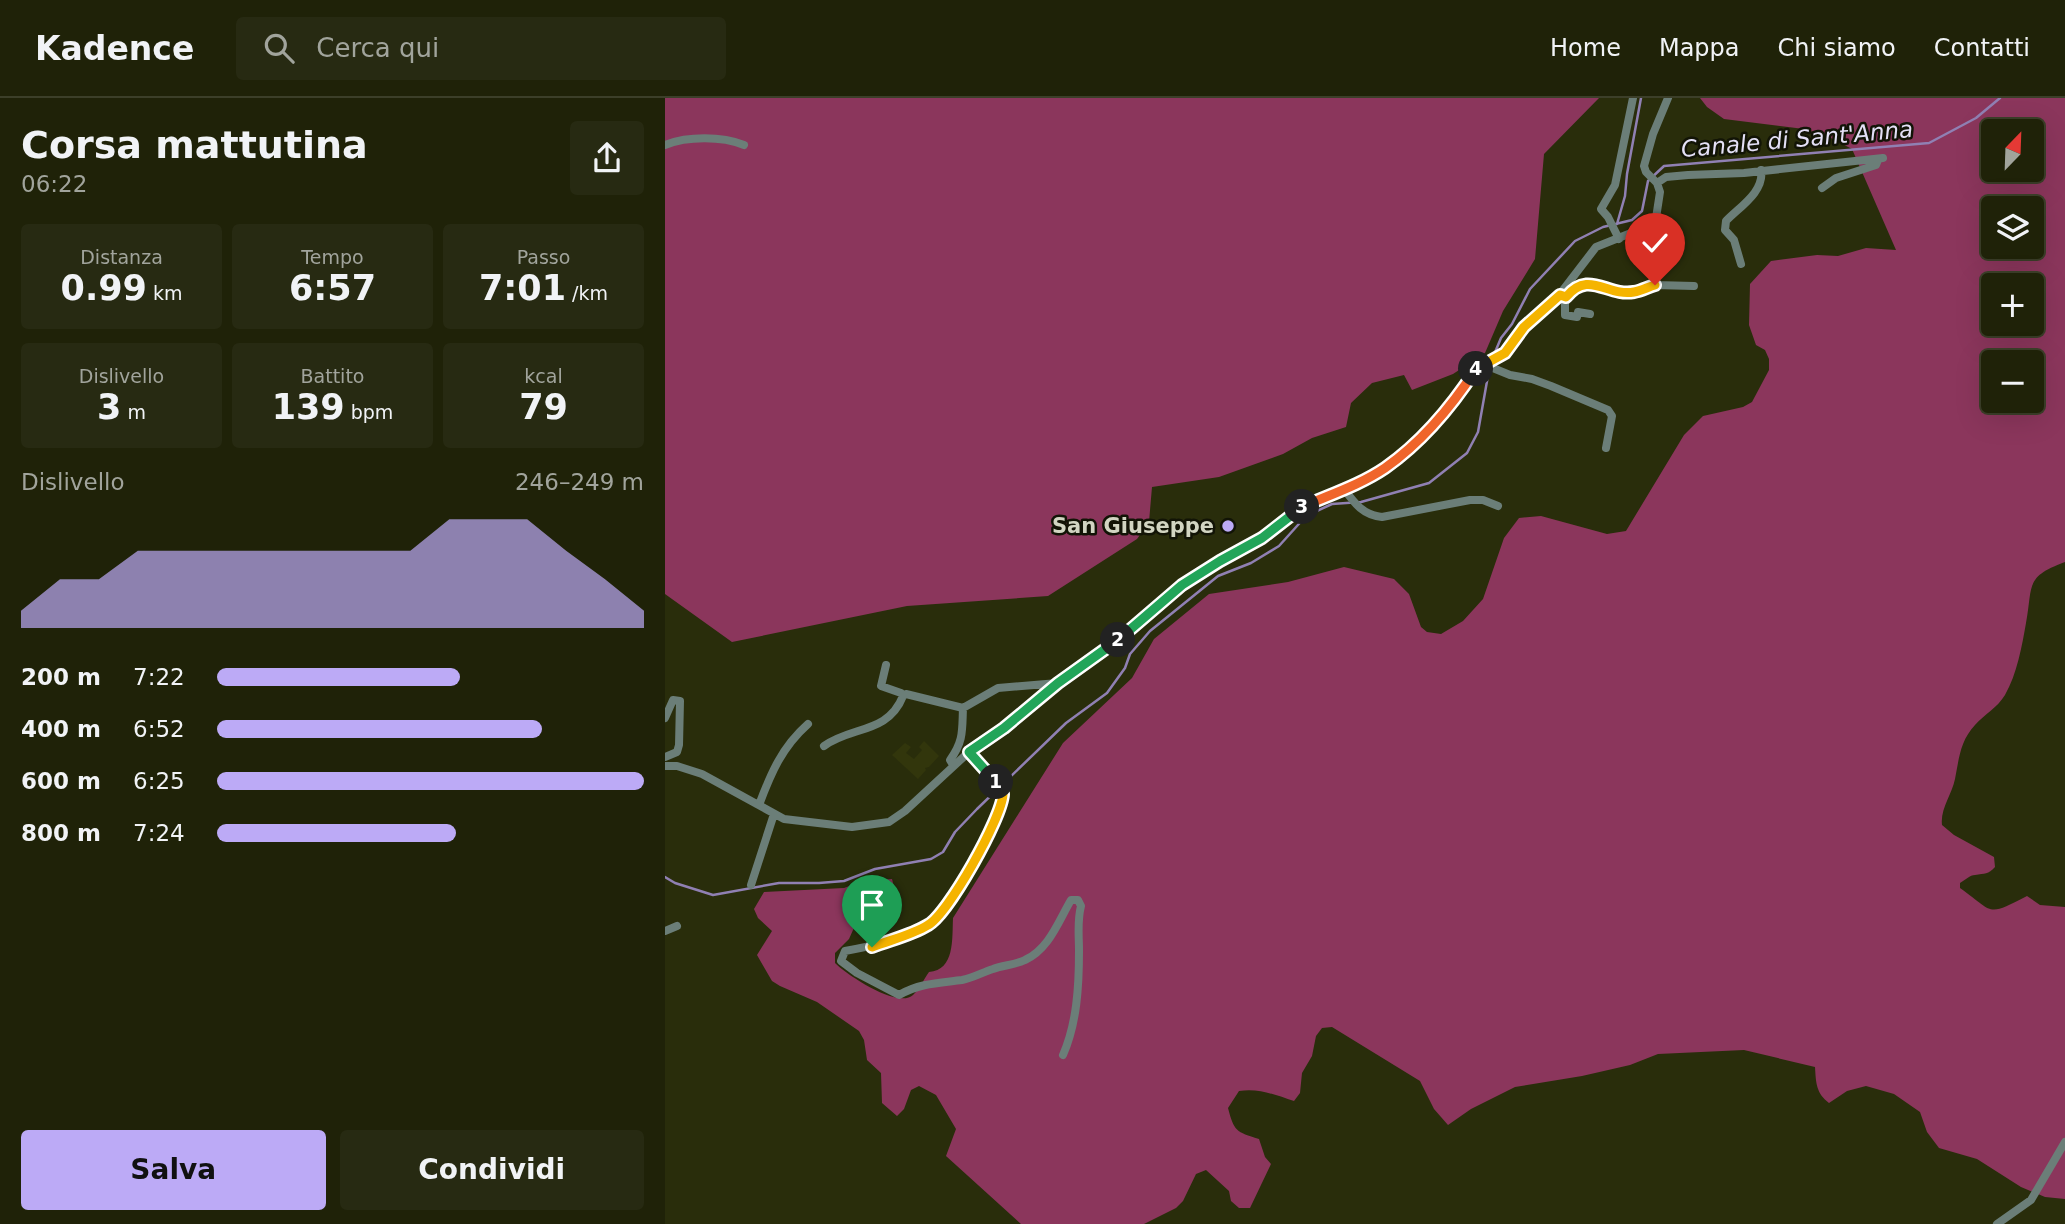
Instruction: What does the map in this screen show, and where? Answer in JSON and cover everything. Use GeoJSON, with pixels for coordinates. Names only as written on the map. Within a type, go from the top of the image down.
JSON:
{"type":"FeatureCollection","features":[{"type":"Feature","properties":{"kind":"street"},"geometry":{"type":"LineString","coordinates":[[1618,236],[1601,209],[1615,185],[1633,98]]}},
{"type":"Feature","properties":{"kind":"street"},"geometry":{"type":"LineString","coordinates":[[1590,314],[1579,312],[1577,317],[1565,315],[1563,296],[1596,247],[1646,227],[1656,218],[1660,192],[1644,166],[1653,134],[1668,98]]}},
{"type":"Feature","properties":{"kind":"street"},"geometry":{"type":"LineString","coordinates":[[665,145],[714,139],[730,140],[744,145]]}},
{"type":"Feature","properties":{"kind":"street"},"geometry":{"type":"LineString","coordinates":[[1654,180],[1880,159],[1876,165],[1836,178],[1822,188]]}},
{"type":"Feature","properties":{"kind":"street"},"geometry":{"type":"LineString","coordinates":[[1741,264],[1734,240],[1724,230],[1726,220],[1741,208],[1756,189],[1763,177],[1761,170]]}},
{"type":"Feature","properties":{"kind":"street"},"geometry":{"type":"LineString","coordinates":[[665,766],[677,766],[702,774],[784,819],[852,827],[890,822],[969,752],[1116,641],[1182,585],[1262,538],[1302,506],[1344,489],[1384,468],[1408,449],[1455,402],[1478,367],[1505,353],[1524,327],[1573,288],[1589,284],[1632,293],[1655,285],[1694,286]]}},
{"type":"Feature","properties":{"kind":"street"},"geometry":{"type":"LineString","coordinates":[[1483,364],[1510,375],[1551,386],[1608,410],[1612,416],[1607,448]]}},
{"type":"Feature","properties":{"kind":"street"},"geometry":{"type":"LineString","coordinates":[[1344,489],[1361,510],[1371,516],[1382,517],[1470,500],[1483,500],[1499,506]]}},
{"type":"Feature","properties":{"kind":"street"},"geometry":{"type":"LineString","coordinates":[[886,665],[881,686],[898,691],[903,696]]}},
{"type":"Feature","properties":{"kind":"street"},"geometry":{"type":"LineString","coordinates":[[903,696],[909,695],[963,708],[998,688],[1058,683]]}},
{"type":"Feature","properties":{"kind":"street"},"geometry":{"type":"LineString","coordinates":[[824,746],[833,739],[874,727],[896,710],[903,696]]}},
{"type":"Feature","properties":{"kind":"street"},"geometry":{"type":"LineString","coordinates":[[665,719],[673,700],[680,701],[677,752],[665,757]]}},
{"type":"Feature","properties":{"kind":"street"},"geometry":{"type":"LineString","coordinates":[[953,765],[950,760],[959,748],[962,738],[963,708]]}},
{"type":"Feature","properties":{"kind":"street"},"geometry":{"type":"LineString","coordinates":[[759,805],[779,756],[809,724]]}},
{"type":"Feature","properties":{"kind":"street"},"geometry":{"type":"LineString","coordinates":[[969,752],[1000,788],[1003,801],[982,848],[965,877],[930,925],[872,947],[845,951],[841,961],[857,973],[899,995],[913,987],[930,983],[966,980],[996,968],[1023,962],[1034,955],[1055,931],[1071,900],[1078,900],[1081,906],[1078,917],[1079,953],[1073,1031],[1063,1055]]}},
{"type":"Feature","properties":{"kind":"street"},"geometry":{"type":"LineString","coordinates":[[751,885],[774,814]]}},
{"type":"Feature","properties":{"kind":"street"},"geometry":{"type":"LineString","coordinates":[[665,931],[677,926]]}},
{"type":"Feature","properties":{"kind":"street"},"geometry":{"type":"LineString","coordinates":[[1997,1224],[2031,1200],[2065,1142]]}},
{"type":"Feature","properties":{"kind":"shaded area"},"geometry":{"type":"Polygon","coordinates":[[[665,98],[1599,98],[1544,154],[1535,259],[1503,311],[1485,353],[1453,374],[1412,390],[1404,375],[1372,383],[1351,403],[1346,427],[1312,438],[1283,454],[1219,477],[1152,487],[1149,522],[1137,539],[1048,596],[907,606],[732,642],[665,594],[665,98]]]}},
{"type":"Feature","properties":{"kind":"shaded area"},"geometry":{"type":"Polygon","coordinates":[[[1700,98],[2065,98],[2065,562],[2043,573],[2033,584],[2013,678],[2002,700],[1966,737],[1944,807],[1942,825],[1954,835],[1994,857],[1995,867],[1990,871],[1971,876],[1960,883],[1960,888],[1979,903],[1997,909],[2027,896],[2040,905],[2065,907],[2065,1199],[2045,1197],[2021,1187],[1977,1159],[1939,1148],[1927,1132],[1920,1112],[1894,1094],[1866,1086],[1847,1091],[1829,1103],[1819,1091],[1815,1067],[1744,1050],[1658,1054],[1630,1065],[1515,1087],[1471,1109],[1448,1125],[1434,1109],[1420,1081],[1332,1027],[1322,1028],[1316,1036],[1312,1056],[1302,1073],[1300,1093],[1294,1101],[1274,1094],[1247,1090],[1239,1091],[1228,1108],[1237,1130],[1259,1139],[1265,1157],[1271,1164],[1250,1208],[1239,1208],[1231,1201],[1229,1191],[1206,1170],[1196,1174],[1183,1201],[1176,1208],[1144,1224],[1021,1224],[946,1156],[956,1129],[936,1095],[919,1086],[911,1090],[904,1109],[897,1116],[882,1103],[881,1073],[867,1060],[864,1040],[859,1031],[817,1002],[772,981],[757,955],[772,931],[758,918],[754,909],[764,892],[844,888],[863,881],[892,879],[897,899],[893,908],[875,901],[865,903],[849,939],[835,953],[835,963],[873,989],[896,998],[906,998],[915,993],[929,972],[944,966],[948,960],[953,918],[1063,743],[1132,678],[1154,639],[1209,594],[1288,582],[1344,567],[1394,579],[1409,594],[1421,627],[1427,632],[1441,634],[1463,621],[1483,599],[1504,538],[1519,518],[1541,516],[1607,534],[1626,531],[1684,435],[1703,416],[1743,407],[1752,402],[1769,370],[1769,359],[1765,350],[1756,345],[1749,325],[1750,284],[1771,261],[1817,255],[1838,256],[1866,248],[1896,250],[1852,149],[1829,137],[1804,129],[1724,119],[1707,107],[1700,98]]]}},
{"type":"Feature","properties":{"kind":"shaded area"},"geometry":{"type":"Polygon","coordinates":[[[924,741],[939,756],[925,768],[918,779],[892,755],[905,743],[911,747],[906,753],[914,759],[922,750],[919,747],[924,741]]]}},
{"type":"Feature","properties":{"kind":"waterway"},"geometry":{"type":"LineString","coordinates":[[1617,224],[1625,196],[1641,98]]}},
{"type":"Feature","properties":{"kind":"waterway","name":"Canale di Sant'Anna"},"geometry":{"type":"LineString","coordinates":[[1493,357],[1530,289],[1575,241],[1603,227],[1632,220],[1642,211],[1648,181],[1664,166],[1929,143],[1976,118],[2000,98]]}},
{"type":"Feature","properties":{"kind":"waterway"},"geometry":{"type":"LineString","coordinates":[[665,877],[675,883],[713,895],[779,883],[844,881],[875,869],[931,859],[943,852],[955,832],[977,809],[1066,723],[1107,693],[1125,668],[1130,654],[1150,631],[1218,576],[1251,563],[1279,546],[1306,516],[1332,504],[1361,502],[1429,483],[1467,453],[1478,432],[1489,370]]}},
{"type":"Feature","properties":{"kind":"place","name":"San Giuseppe"},"geometry":{"type":"Point","coordinates":[1228,526]}},
{"type":"Feature","properties":{"kind":"route"},"geometry":{"type":"LineString","coordinates":[[872,947],[930,925],[965,877],[982,848],[1003,801],[1003,794],[969,752],[1116,641],[1182,585],[1262,538],[1302,506],[1344,489],[1384,468],[1408,449],[1455,402],[1478,367],[1505,353],[1524,327],[1560,295],[1566,297],[1573,288],[1589,284],[1632,293],[1655,285]]}}]}
